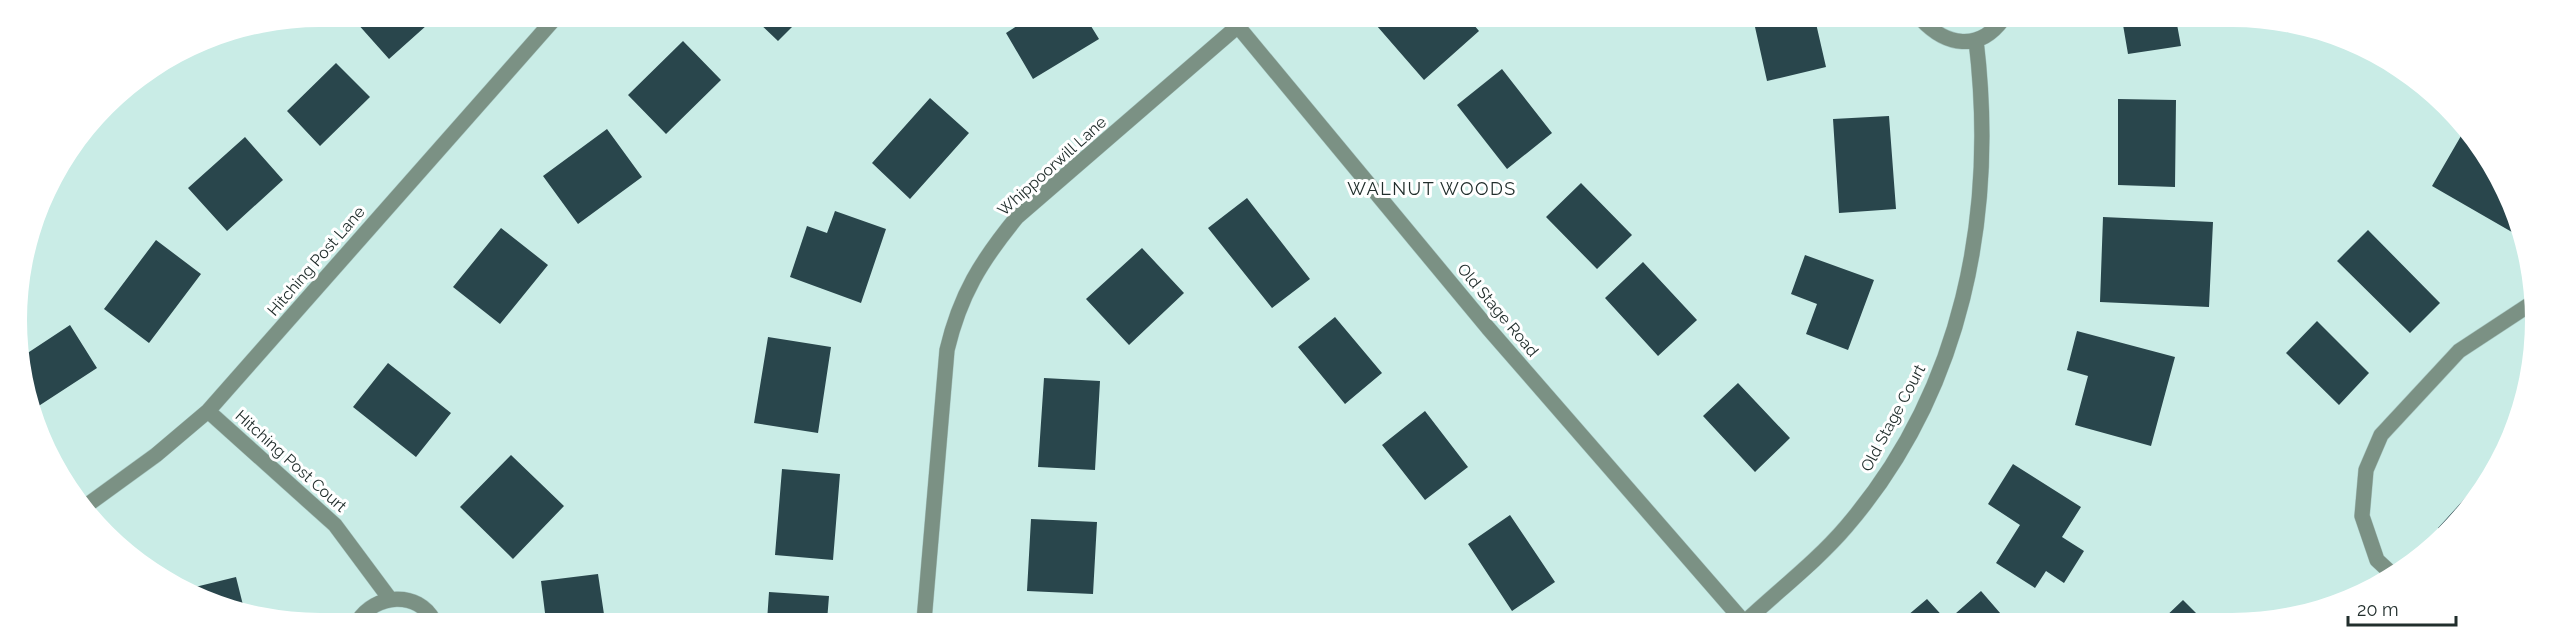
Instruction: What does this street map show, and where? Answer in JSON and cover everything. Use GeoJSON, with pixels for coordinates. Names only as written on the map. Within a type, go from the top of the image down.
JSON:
{"type":"FeatureCollection","features":[{"type":"Feature","properties":{"kind":"street","name":"Hitching Post Lane"},"geometry":{"type":"LineString","coordinates":[[91,502],[156,455],[208,411],[547,27]]}},
{"type":"Feature","properties":{"kind":"street","name":"Whippoorwill Lane"},"geometry":{"type":"LineString","coordinates":[[925,613],[947,350],[955,317],[968,285],[990,249],[1017,217],[1229,27]]}},
{"type":"Feature","properties":{"kind":"street","name":"Old Stage Road"},"geometry":{"type":"LineString","coordinates":[[1239,27],[1488,328],[1738,613]]}},
{"type":"Feature","properties":{"kind":"street"},"geometry":{"type":"LineString","coordinates":[[1928,27],[1934,33],[1955,42],[1976,40],[1997,27]]}},
{"type":"Feature","properties":{"kind":"street","name":"Old Stage Court"},"geometry":{"type":"LineString","coordinates":[[1754,613],[1845,528],[1889,470],[1928,398],[1957,329],[1973,261],[1982,176],[1981,76],[1976,40]]}},
{"type":"Feature","properties":{"kind":"street"},"geometry":{"type":"LineString","coordinates":[[2387,569],[2377,560],[2362,516],[2366,470],[2381,435],[2460,351],[2524,308]]}},
{"type":"Feature","properties":{"kind":"street","name":"Hitching Post Court"},"geometry":{"type":"LineString","coordinates":[[208,411],[335,525],[390,599]]}},
{"type":"Feature","properties":{"kind":"street"},"geometry":{"type":"LineString","coordinates":[[366,613],[375,604],[390,599],[405,599],[420,605],[427,613]]}},
{"type":"Feature","properties":{"kind":"building"},"geometry":{"type":"Polygon","coordinates":[[[360,27],[425,27],[389,59],[360,27]]]}},
{"type":"Feature","properties":{"kind":"building"},"geometry":{"type":"Polygon","coordinates":[[[763,27],[792,27],[778,41],[763,27]]]}},
{"type":"Feature","properties":{"kind":"building"},"geometry":{"type":"Polygon","coordinates":[[[1015,27],[1092,27],[1099,39],[1033,79],[1006,33],[1015,27]]]}},
{"type":"Feature","properties":{"kind":"building"},"geometry":{"type":"Polygon","coordinates":[[[1378,27],[1476,27],[1479,31],[1424,80],[1378,27]]]}},
{"type":"Feature","properties":{"kind":"building"},"geometry":{"type":"Polygon","coordinates":[[[1755,27],[1817,27],[1826,67],[1767,81],[1755,27]]]}},
{"type":"Feature","properties":{"kind":"building"},"geometry":{"type":"Polygon","coordinates":[[[2123,27],[2177,27],[2181,46],[2128,54],[2123,27]]]}},
{"type":"Feature","properties":{"kind":"building"},"geometry":{"type":"Polygon","coordinates":[[[683,41],[721,80],[666,134],[628,95],[683,41]]]}},
{"type":"Feature","properties":{"kind":"building"},"geometry":{"type":"Polygon","coordinates":[[[336,63],[370,97],[320,146],[287,111],[336,63]]]}},
{"type":"Feature","properties":{"kind":"building"},"geometry":{"type":"Polygon","coordinates":[[[1502,69],[1552,133],[1507,169],[1457,105],[1502,69]]]}},
{"type":"Feature","properties":{"kind":"building"},"geometry":{"type":"Polygon","coordinates":[[[930,98],[969,133],[910,199],[872,163],[930,98]]]}},
{"type":"Feature","properties":{"kind":"building"},"geometry":{"type":"Polygon","coordinates":[[[2118,99],[2176,100],[2175,187],[2118,185],[2118,99]]]}},
{"type":"Feature","properties":{"kind":"building"},"geometry":{"type":"Polygon","coordinates":[[[1889,116],[1896,209],[1839,213],[1833,119],[1889,116]]]}},
{"type":"Feature","properties":{"kind":"building"},"geometry":{"type":"Polygon","coordinates":[[[607,129],[642,177],[578,224],[543,176],[607,129]]]}},
{"type":"Feature","properties":{"kind":"building"},"geometry":{"type":"Polygon","coordinates":[[[245,137],[283,180],[227,231],[188,188],[245,137]]]}},
{"type":"Feature","properties":{"kind":"building"},"geometry":{"type":"Polygon","coordinates":[[[2460,137],[2476,157],[2495,190],[2511,231],[2432,186],[2460,137]]]}},
{"type":"Feature","properties":{"kind":"building"},"geometry":{"type":"Polygon","coordinates":[[[1581,183],[1632,235],[1597,269],[1546,217],[1581,183]]]}},
{"type":"Feature","properties":{"kind":"building"},"geometry":{"type":"Polygon","coordinates":[[[1247,198],[1310,279],[1272,308],[1208,228],[1247,198]]]}},
{"type":"Feature","properties":{"kind":"building"},"geometry":{"type":"Polygon","coordinates":[[[835,211],[886,229],[861,303],[790,277],[807,226],[827,233],[835,211]]]}},
{"type":"Feature","properties":{"kind":"building"},"geometry":{"type":"Polygon","coordinates":[[[2103,217],[2213,222],[2209,307],[2100,302],[2103,217]]]}},
{"type":"Feature","properties":{"kind":"building"},"geometry":{"type":"Polygon","coordinates":[[[501,228],[548,265],[500,324],[453,287],[501,228]]]}},
{"type":"Feature","properties":{"kind":"building"},"geometry":{"type":"Polygon","coordinates":[[[2368,230],[2440,303],[2410,333],[2337,261],[2368,230]]]}},
{"type":"Feature","properties":{"kind":"building"},"geometry":{"type":"Polygon","coordinates":[[[156,240],[201,274],[149,343],[104,309],[156,240]]]}},
{"type":"Feature","properties":{"kind":"building"},"geometry":{"type":"Polygon","coordinates":[[[1142,248],[1184,293],[1129,345],[1086,299],[1142,248]]]}},
{"type":"Feature","properties":{"kind":"building"},"geometry":{"type":"Polygon","coordinates":[[[1805,255],[1874,280],[1848,350],[1806,334],[1817,304],[1791,294],[1805,255]]]}},
{"type":"Feature","properties":{"kind":"building"},"geometry":{"type":"Polygon","coordinates":[[[1643,262],[1697,320],[1658,356],[1605,298],[1643,262]]]}},
{"type":"Feature","properties":{"kind":"building"},"geometry":{"type":"Polygon","coordinates":[[[1335,317],[1382,373],[1345,404],[1298,347],[1335,317]]]}},
{"type":"Feature","properties":{"kind":"building"},"geometry":{"type":"Polygon","coordinates":[[[2317,321],[2369,373],[2339,405],[2286,353],[2317,321]]]}},
{"type":"Feature","properties":{"kind":"building"},"geometry":{"type":"Polygon","coordinates":[[[70,325],[97,368],[40,405],[29,352],[70,325]]]}},
{"type":"Feature","properties":{"kind":"building"},"geometry":{"type":"Polygon","coordinates":[[[2077,331],[2175,357],[2151,446],[2075,425],[2088,376],[2067,370],[2077,331]]]}},
{"type":"Feature","properties":{"kind":"building"},"geometry":{"type":"Polygon","coordinates":[[[768,337],[831,347],[818,433],[754,423],[768,337]]]}},
{"type":"Feature","properties":{"kind":"building"},"geometry":{"type":"Polygon","coordinates":[[[388,363],[451,413],[416,457],[353,407],[388,363]]]}},
{"type":"Feature","properties":{"kind":"building"},"geometry":{"type":"Polygon","coordinates":[[[1044,378],[1100,381],[1095,470],[1038,467],[1044,378]]]}},
{"type":"Feature","properties":{"kind":"building"},"geometry":{"type":"Polygon","coordinates":[[[1738,383],[1790,438],[1755,472],[1703,416],[1738,383]]]}},
{"type":"Feature","properties":{"kind":"building"},"geometry":{"type":"Polygon","coordinates":[[[1425,411],[1468,467],[1425,500],[1382,445],[1425,411]]]}},
{"type":"Feature","properties":{"kind":"building"},"geometry":{"type":"Polygon","coordinates":[[[511,455],[564,506],[513,559],[460,507],[511,455]]]}},
{"type":"Feature","properties":{"kind":"building"},"geometry":{"type":"Polygon","coordinates":[[[2013,464],[2081,507],[2062,537],[2084,551],[2064,583],[2046,571],[2035,588],[1996,563],[2020,525],[1988,504],[2013,464]]]}},
{"type":"Feature","properties":{"kind":"building"},"geometry":{"type":"Polygon","coordinates":[[[782,469],[840,474],[833,560],[775,555],[782,469]]]}},
{"type":"Feature","properties":{"kind":"building"},"geometry":{"type":"Polygon","coordinates":[[[1510,515],[1555,582],[1512,611],[1468,544],[1510,515]]]}},
{"type":"Feature","properties":{"kind":"building"},"geometry":{"type":"Polygon","coordinates":[[[1031,519],[1097,522],[1093,594],[1027,591],[1031,519]]]}},
{"type":"Feature","properties":{"kind":"building"},"geometry":{"type":"Polygon","coordinates":[[[598,574],[604,613],[545,613],[541,581],[598,574]]]}},
{"type":"Feature","properties":{"kind":"building"},"geometry":{"type":"Polygon","coordinates":[[[236,577],[242,602],[208,591],[198,586],[236,577]]]}},
{"type":"Feature","properties":{"kind":"building"},"geometry":{"type":"Polygon","coordinates":[[[1981,591],[2000,613],[1956,613],[1981,591]]]}},
{"type":"Feature","properties":{"kind":"building"},"geometry":{"type":"Polygon","coordinates":[[[769,592],[829,596],[828,613],[768,613],[769,592]]]}},
{"type":"Feature","properties":{"kind":"building"},"geometry":{"type":"Polygon","coordinates":[[[1927,599],[1940,613],[1910,613],[1927,599]]]}},
{"type":"Feature","properties":{"kind":"building"},"geometry":{"type":"Polygon","coordinates":[[[2183,600],[2196,613],[2169,613],[2183,600]]]}},
{"type":"Feature","properties":{"kind":"district","name":"WALNUT WOODS"},"geometry":{"type":"Point","coordinates":[1432,188]}}]}
